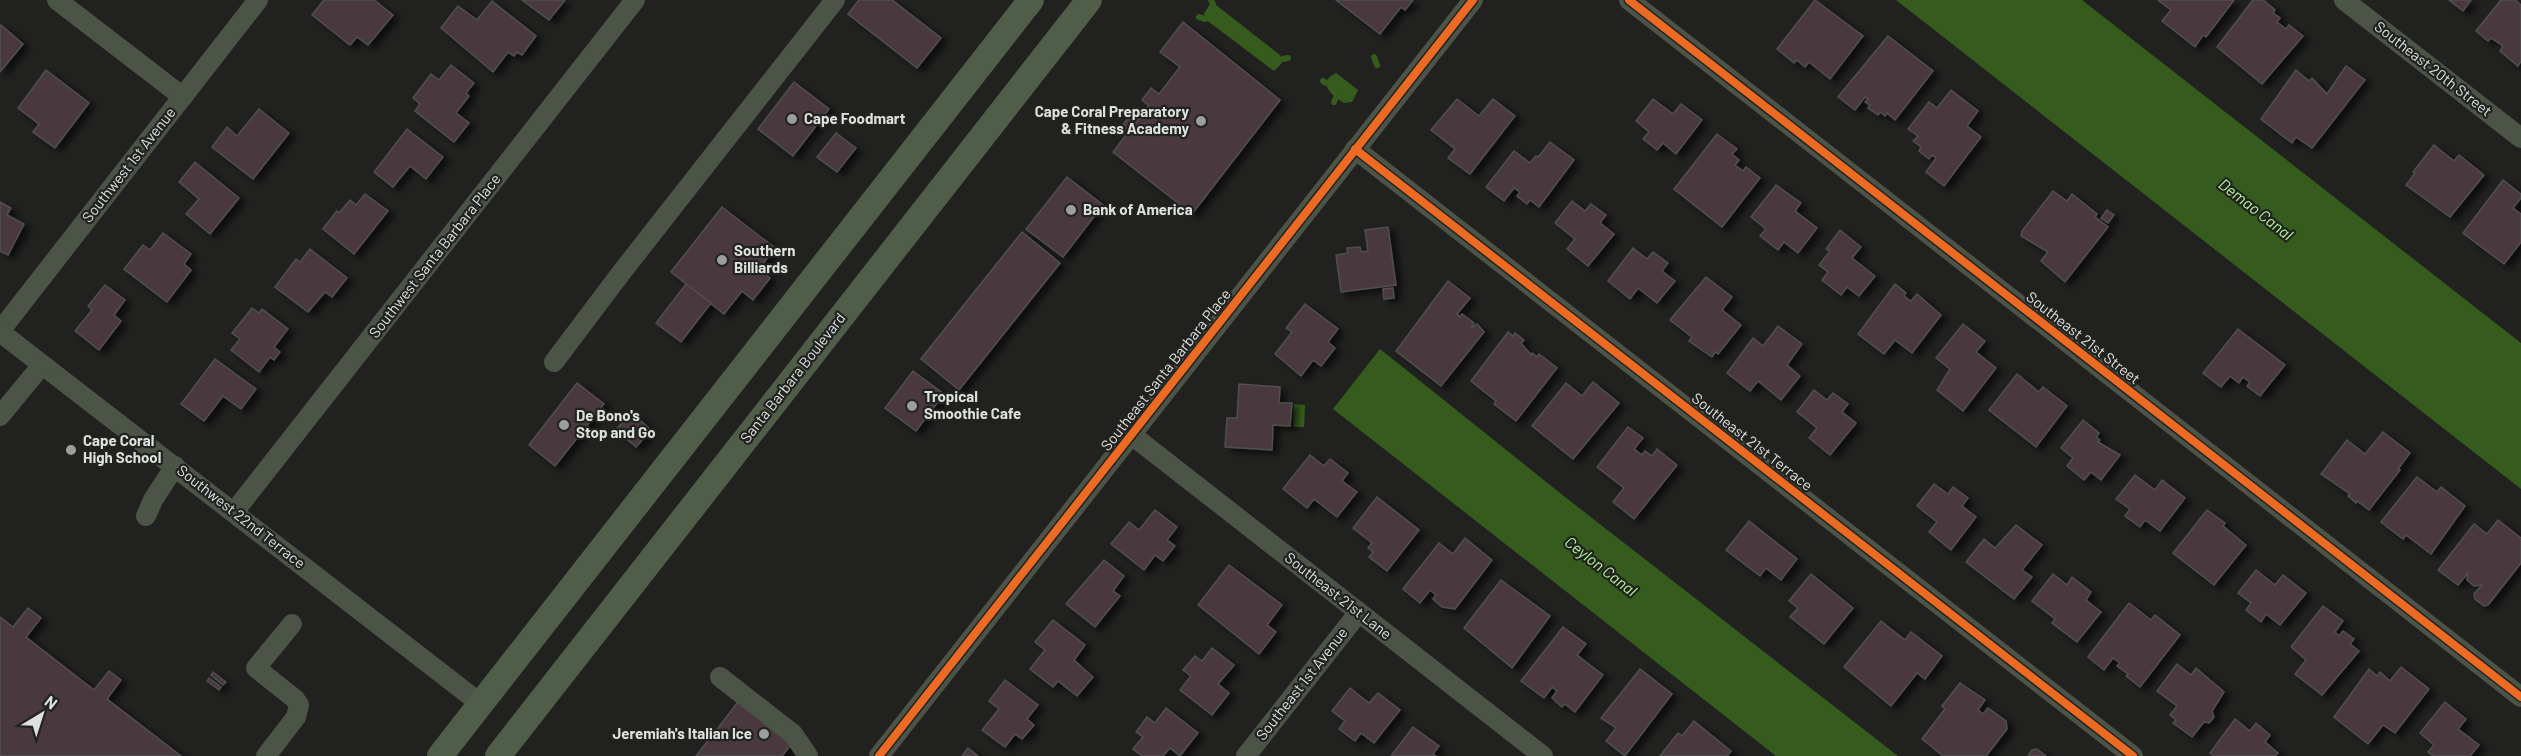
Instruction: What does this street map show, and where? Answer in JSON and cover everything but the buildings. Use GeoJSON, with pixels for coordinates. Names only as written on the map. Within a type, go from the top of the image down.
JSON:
{"type":"FeatureCollection","features":[{"type":"Feature","properties":{"kind":"main road"},"geometry":{"type":"LineString","coordinates":[[440,756],[1031,0]]}},
{"type":"Feature","properties":{"kind":"main road","name":"Santa Barbara Boulevard"},"geometry":{"type":"LineString","coordinates":[[498,756],[1089,0]]}},
{"type":"Feature","properties":{"kind":"street"},"geometry":{"type":"LineString","coordinates":[[57,0],[183,97]]}},
{"type":"Feature","properties":{"kind":"street","name":"Southwest 1st Avenue"},"geometry":{"type":"LineString","coordinates":[[0,332],[258,0]]}},
{"type":"Feature","properties":{"kind":"street","name":"Southwest Santa Barbara Place"},"geometry":{"type":"LineString","coordinates":[[234,512],[635,0]]}},
{"type":"Feature","properties":{"kind":"street"},"geometry":{"type":"LineString","coordinates":[[554,362],[835,0]]}},
{"type":"Feature","properties":{"kind":"street","name":"Southeast Santa Barbara Place"},"geometry":{"type":"LineString","coordinates":[[879,756],[1133,436],[1473,0]]}},
{"type":"Feature","properties":{"kind":"street","name":"Southeast 21st Street"},"geometry":{"type":"LineString","coordinates":[[1629,0],[2521,697]]}},
{"type":"Feature","properties":{"kind":"street","name":"Southeast 20th Street"},"geometry":{"type":"LineString","coordinates":[[2344,0],[2521,138]]}},
{"type":"Feature","properties":{"kind":"street","name":"Southeast 21st Terrace"},"geometry":{"type":"LineString","coordinates":[[1355,149],[2133,756]]}},
{"type":"Feature","properties":{"kind":"street","name":"Southwest 22nd Terrace"},"geometry":{"type":"LineString","coordinates":[[0,332],[481,704]]}},
{"type":"Feature","properties":{"kind":"street"},"geometry":{"type":"LineString","coordinates":[[0,416],[42,364]]}},
{"type":"Feature","properties":{"kind":"street","name":"Southeast 21st Lane"},"geometry":{"type":"LineString","coordinates":[[1133,436],[1543,756]]}},
{"type":"Feature","properties":{"kind":"street"},"geometry":{"type":"LineString","coordinates":[[146,516],[153,500],[175,466]]}},
{"type":"Feature","properties":{"kind":"street","name":"Southeast 1st Avenue"},"geometry":{"type":"LineString","coordinates":[[1246,756],[1359,612]]}},
{"type":"Feature","properties":{"kind":"street"},"geometry":{"type":"LineString","coordinates":[[266,756],[296,717],[299,705],[295,699],[256,668],[292,624]]}},
{"type":"Feature","properties":{"kind":"street"},"geometry":{"type":"LineString","coordinates":[[720,677],[793,734],[808,756]]}},
{"type":"Feature","properties":{"kind":"water","name":"Demao Canal"},"geometry":{"type":"Polygon","coordinates":[[[1896,0],[2082,0],[2521,343],[2521,489],[1896,0]]]}},
{"type":"Feature","properties":{"kind":"water"},"geometry":{"type":"Polygon","coordinates":[[[1210,4],[1216,5],[1280,55],[1283,59],[1281,64],[1274,71],[1205,19],[1204,14],[1210,4]]]}},
{"type":"Feature","properties":{"kind":"water"},"geometry":{"type":"Polygon","coordinates":[[[1336,73],[1358,90],[1352,102],[1344,103],[1328,89],[1327,80],[1336,73]]]}},
{"type":"Feature","properties":{"kind":"water","name":"Ceylon Canal"},"geometry":{"type":"Polygon","coordinates":[[[1380,349],[1565,497],[1898,756],[1776,756],[1333,409],[1380,349]]]}},
{"type":"Feature","properties":{"kind":"water"},"geometry":{"type":"Polygon","coordinates":[[[1294,404],[1305,405],[1304,427],[1293,427],[1294,404]]]}},
{"type":"Feature","properties":{"kind":"waterway"},"geometry":{"type":"LineString","coordinates":[[1211,0],[1213,4]]}},
{"type":"Feature","properties":{"kind":"waterway"},"geometry":{"type":"LineString","coordinates":[[1199,17],[1205,19]]}},
{"type":"Feature","properties":{"kind":"waterway"},"geometry":{"type":"LineString","coordinates":[[1374,57],[1377,65]]}},
{"type":"Feature","properties":{"kind":"waterway"},"geometry":{"type":"LineString","coordinates":[[1283,59],[1288,58]]}},
{"type":"Feature","properties":{"kind":"waterway"},"geometry":{"type":"LineString","coordinates":[[1334,102],[1336,98]]}},
{"type":"Feature","properties":{"kind":"cycle path"},"geometry":{"type":"LineString","coordinates":[[879,756],[1473,0]]}},
{"type":"Feature","properties":{"kind":"cycle path"},"geometry":{"type":"LineString","coordinates":[[1629,0],[2521,697]]}},
{"type":"Feature","properties":{"kind":"cycle path"},"geometry":{"type":"LineString","coordinates":[[1355,149],[2133,756]]}},
{"type":"Feature","properties":{"kind":"place","name":"Cape Foodmart"},"geometry":{"type":"Point","coordinates":[792,119]}},
{"type":"Feature","properties":{"kind":"place","name":"Cape Coral Preparatory & Fitness Academy"},"geometry":{"type":"Point","coordinates":[1201,121]}},
{"type":"Feature","properties":{"kind":"place","name":"Bank of America"},"geometry":{"type":"Point","coordinates":[1071,210]}},
{"type":"Feature","properties":{"kind":"place","name":"Southern Billiards"},"geometry":{"type":"Point","coordinates":[722,260]}},
{"type":"Feature","properties":{"kind":"place","name":"Tropical Smoothie Cafe"},"geometry":{"type":"Point","coordinates":[912,406]}},
{"type":"Feature","properties":{"kind":"place","name":"De Bono's Stop and Go"},"geometry":{"type":"Point","coordinates":[564,425]}},
{"type":"Feature","properties":{"kind":"place","name":"Cape Coral High School"},"geometry":{"type":"Point","coordinates":[71,450]}},
{"type":"Feature","properties":{"kind":"place","name":"Jeremiah's Italian Ice"},"geometry":{"type":"Point","coordinates":[764,734]}}]}
